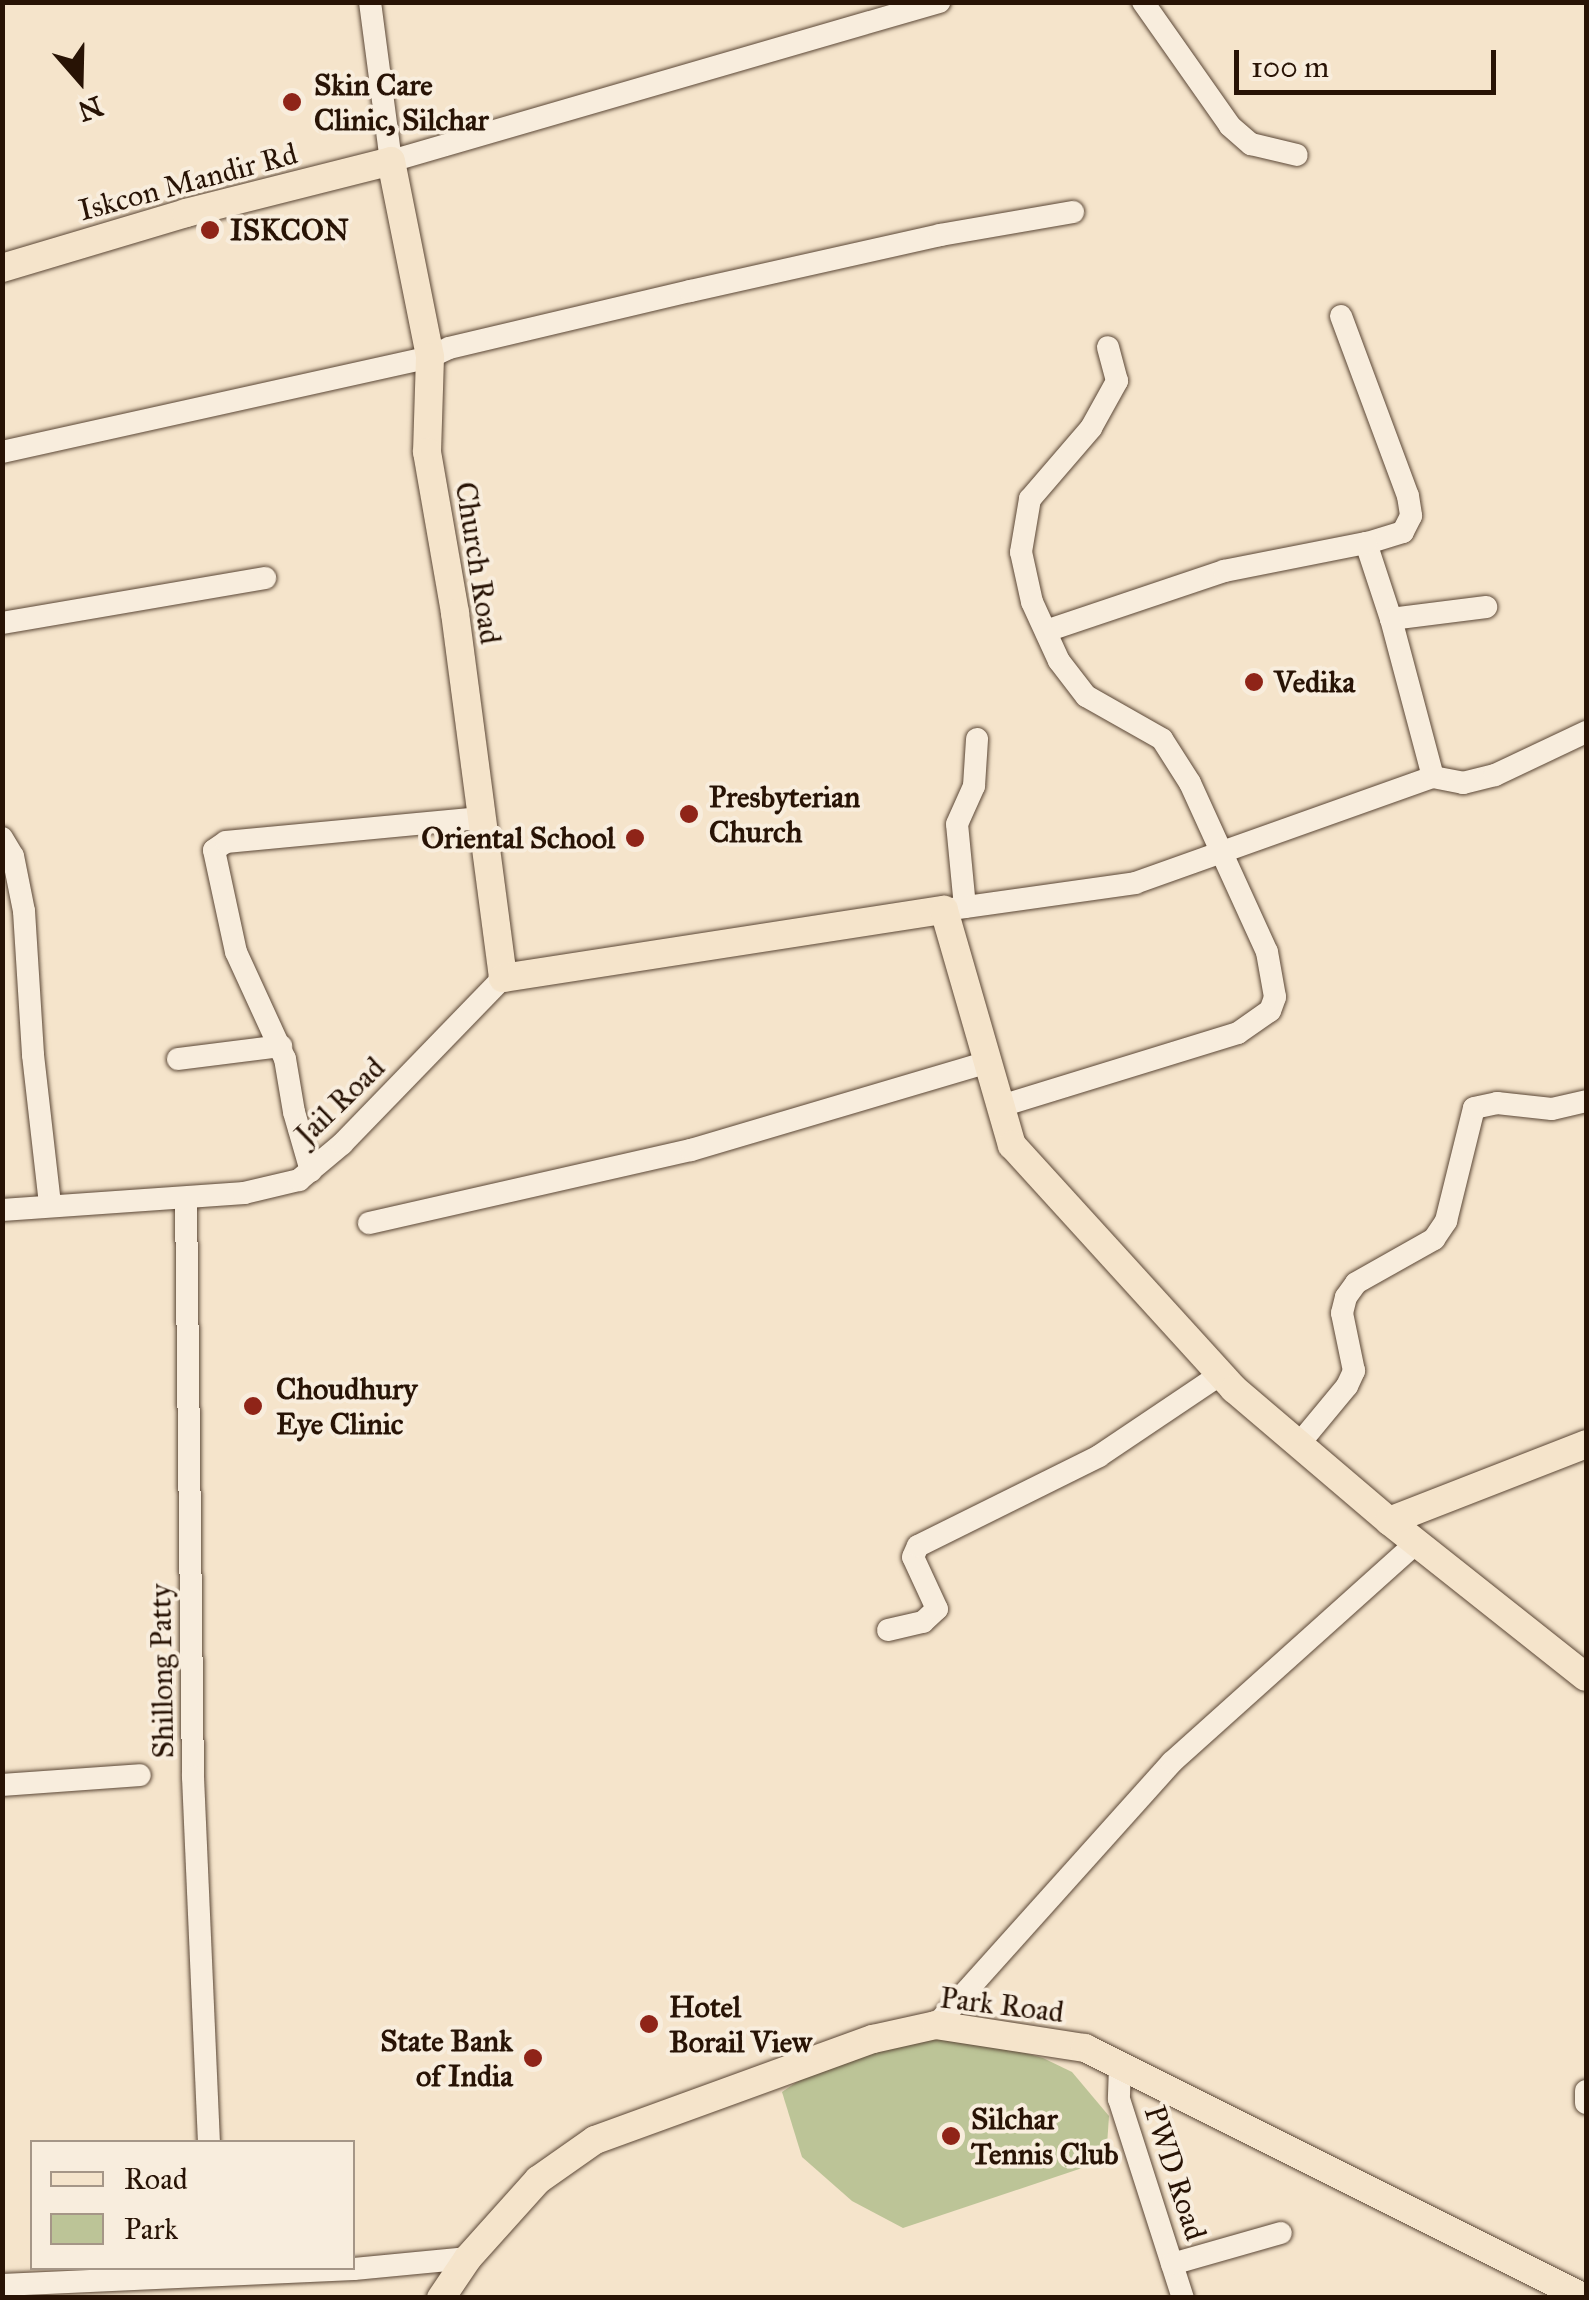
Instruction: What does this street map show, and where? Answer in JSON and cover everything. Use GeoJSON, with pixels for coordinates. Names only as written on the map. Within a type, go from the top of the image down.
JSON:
{"type":"FeatureCollection","features":[{"type":"Feature","properties":{"kind":"main road","name":"Iskcon Mandir Rd"},"geometry":{"type":"LineString","coordinates":[[2,268],[186,213],[391,161]]}},
{"type":"Feature","properties":{"kind":"main road","name":"Church Road"},"geometry":{"type":"LineString","coordinates":[[391,161],[430,358],[427,452],[455,613],[503,978]]}},
{"type":"Feature","properties":{"kind":"main road"},"geometry":{"type":"LineString","coordinates":[[503,978],[955,908],[988,1062],[1012,1145],[1221,1374],[1389,1521],[1586,1677]]}},
{"type":"Feature","properties":{"kind":"main road"},"geometry":{"type":"LineString","coordinates":[[1389,1521],[1586,1444]]}},
{"type":"Feature","properties":{"kind":"main road","name":"Park Road"},"geometry":{"type":"LineString","coordinates":[[441,2298],[468,2258],[538,2180],[595,2140],[873,2039],[936,2026],[1084,2048],[1553,2290],[1584,2298]]}},
{"type":"Feature","properties":{"kind":"street"},"geometry":{"type":"LineString","coordinates":[[370,2],[391,161],[940,2]]}},
{"type":"Feature","properties":{"kind":"street"},"geometry":{"type":"LineString","coordinates":[[1143,2],[1230,126],[1251,144],[1297,156]]}},
{"type":"Feature","properties":{"kind":"street"},"geometry":{"type":"LineString","coordinates":[[2,452],[430,358],[450,348],[690,291],[940,235],[1072,212]]}},
{"type":"Feature","properties":{"kind":"street"},"geometry":{"type":"LineString","coordinates":[[1046,631],[1224,571],[1404,532],[1411,516],[1408,496],[1341,316]]}},
{"type":"Feature","properties":{"kind":"street"},"geometry":{"type":"LineString","coordinates":[[1001,1106],[1238,1033],[1270,1011],[1275,997],[1267,952],[1190,783],[1162,740],[1086,696],[1059,661],[1032,602],[1021,552],[1030,499],[1091,428],[1117,380],[1108,347]]}},
{"type":"Feature","properties":{"kind":"street"},"geometry":{"type":"LineString","coordinates":[[1366,543],[1391,619],[1432,777]]}},
{"type":"Feature","properties":{"kind":"street"},"geometry":{"type":"LineString","coordinates":[[2,622],[265,578]]}},
{"type":"Feature","properties":{"kind":"street"},"geometry":{"type":"LineString","coordinates":[[1391,619],[1486,607]]}},
{"type":"Feature","properties":{"kind":"street"},"geometry":{"type":"LineString","coordinates":[[977,739],[974,786],[957,824],[955,908],[1135,883],[1432,777],[1463,783],[1495,775],[1586,732]]}},
{"type":"Feature","properties":{"kind":"street"},"geometry":{"type":"LineString","coordinates":[[311,1171],[281,1046],[236,952],[214,850],[218,843],[481,818]]}},
{"type":"Feature","properties":{"kind":"street"},"geometry":{"type":"LineString","coordinates":[[2,838],[13,856],[24,911],[33,1056],[50,1205]]}},
{"type":"Feature","properties":{"kind":"street","name":"Jail Road"},"geometry":{"type":"LineString","coordinates":[[2,1210],[186,1199],[275,1188],[311,1171],[430,1057],[503,978]]}},
{"type":"Feature","properties":{"kind":"street"},"geometry":{"type":"LineString","coordinates":[[178,1059],[281,1046]]}},
{"type":"Feature","properties":{"kind":"street"},"geometry":{"type":"LineString","coordinates":[[368,1223],[690,1150],[988,1062]]}},
{"type":"Feature","properties":{"kind":"street"},"geometry":{"type":"LineString","coordinates":[[1299,1444],[1347,1386],[1354,1371],[1342,1313],[1346,1297],[1356,1282],[1434,1239],[1446,1221],[1474,1108],[1497,1103],[1552,1109],[1586,1100]]}},
{"type":"Feature","properties":{"kind":"street","name":"Shillong Patty"},"geometry":{"type":"LineString","coordinates":[[186,1199],[193,1777],[209,2140]]}},
{"type":"Feature","properties":{"kind":"street"},"geometry":{"type":"LineString","coordinates":[[888,1630],[923,1622],[937,1609],[913,1557],[918,1546],[1099,1456],[1221,1374]]}},
{"type":"Feature","properties":{"kind":"street"},"geometry":{"type":"LineString","coordinates":[[936,2026],[1172,1762],[1416,1543]]}},
{"type":"Feature","properties":{"kind":"street"},"geometry":{"type":"LineString","coordinates":[[2,1785],[140,1775]]}},
{"type":"Feature","properties":{"kind":"street","name":"PWD Road"},"geometry":{"type":"LineString","coordinates":[[1120,2066],[1119,2099],[1183,2298]]}},
{"type":"Feature","properties":{"kind":"street"},"geometry":{"type":"LineString","coordinates":[[1586,2091],[1586,2103]]}},
{"type":"Feature","properties":{"kind":"street"},"geometry":{"type":"LineString","coordinates":[[1172,2264],[1281,2233]]}},
{"type":"Feature","properties":{"kind":"street"},"geometry":{"type":"LineString","coordinates":[[355,2264],[468,2258]]}},
{"type":"Feature","properties":{"kind":"street"},"geometry":{"type":"LineString","coordinates":[[2,2285],[160,2287],[215,2272],[251,2270]]}},
{"type":"Feature","properties":{"kind":"green space","name":"Silchar Tennis Club"},"geometry":{"type":"Polygon","coordinates":[[[908,2036],[974,2039],[1043,2058],[1072,2072],[1109,2116],[1106,2160],[903,2228],[852,2201],[802,2157],[782,2092],[816,2069],[908,2036]]]}},
{"type":"Feature","properties":{"kind":"place","name":"Skin Care Clinic, Silchar"},"geometry":{"type":"Point","coordinates":[292,102]}},
{"type":"Feature","properties":{"kind":"place","name":"ISKCON"},"geometry":{"type":"Point","coordinates":[210,230]}},
{"type":"Feature","properties":{"kind":"place","name":"Vedika"},"geometry":{"type":"Point","coordinates":[1254,682]}},
{"type":"Feature","properties":{"kind":"place","name":"Presbyterian Church"},"geometry":{"type":"Point","coordinates":[689,814]}},
{"type":"Feature","properties":{"kind":"place","name":"Oriental School"},"geometry":{"type":"Point","coordinates":[635,838]}},
{"type":"Feature","properties":{"kind":"place","name":"Choudhury Eye Clinic"},"geometry":{"type":"Point","coordinates":[253,1406]}},
{"type":"Feature","properties":{"kind":"place","name":"Hotel Borail View"},"geometry":{"type":"Point","coordinates":[649,2024]}},
{"type":"Feature","properties":{"kind":"place","name":"State Bank of India"},"geometry":{"type":"Point","coordinates":[533,2058]}},
{"type":"Feature","properties":{"kind":"place","name":"Silchar Tennis Club"},"geometry":{"type":"Point","coordinates":[951,2136]}}]}
